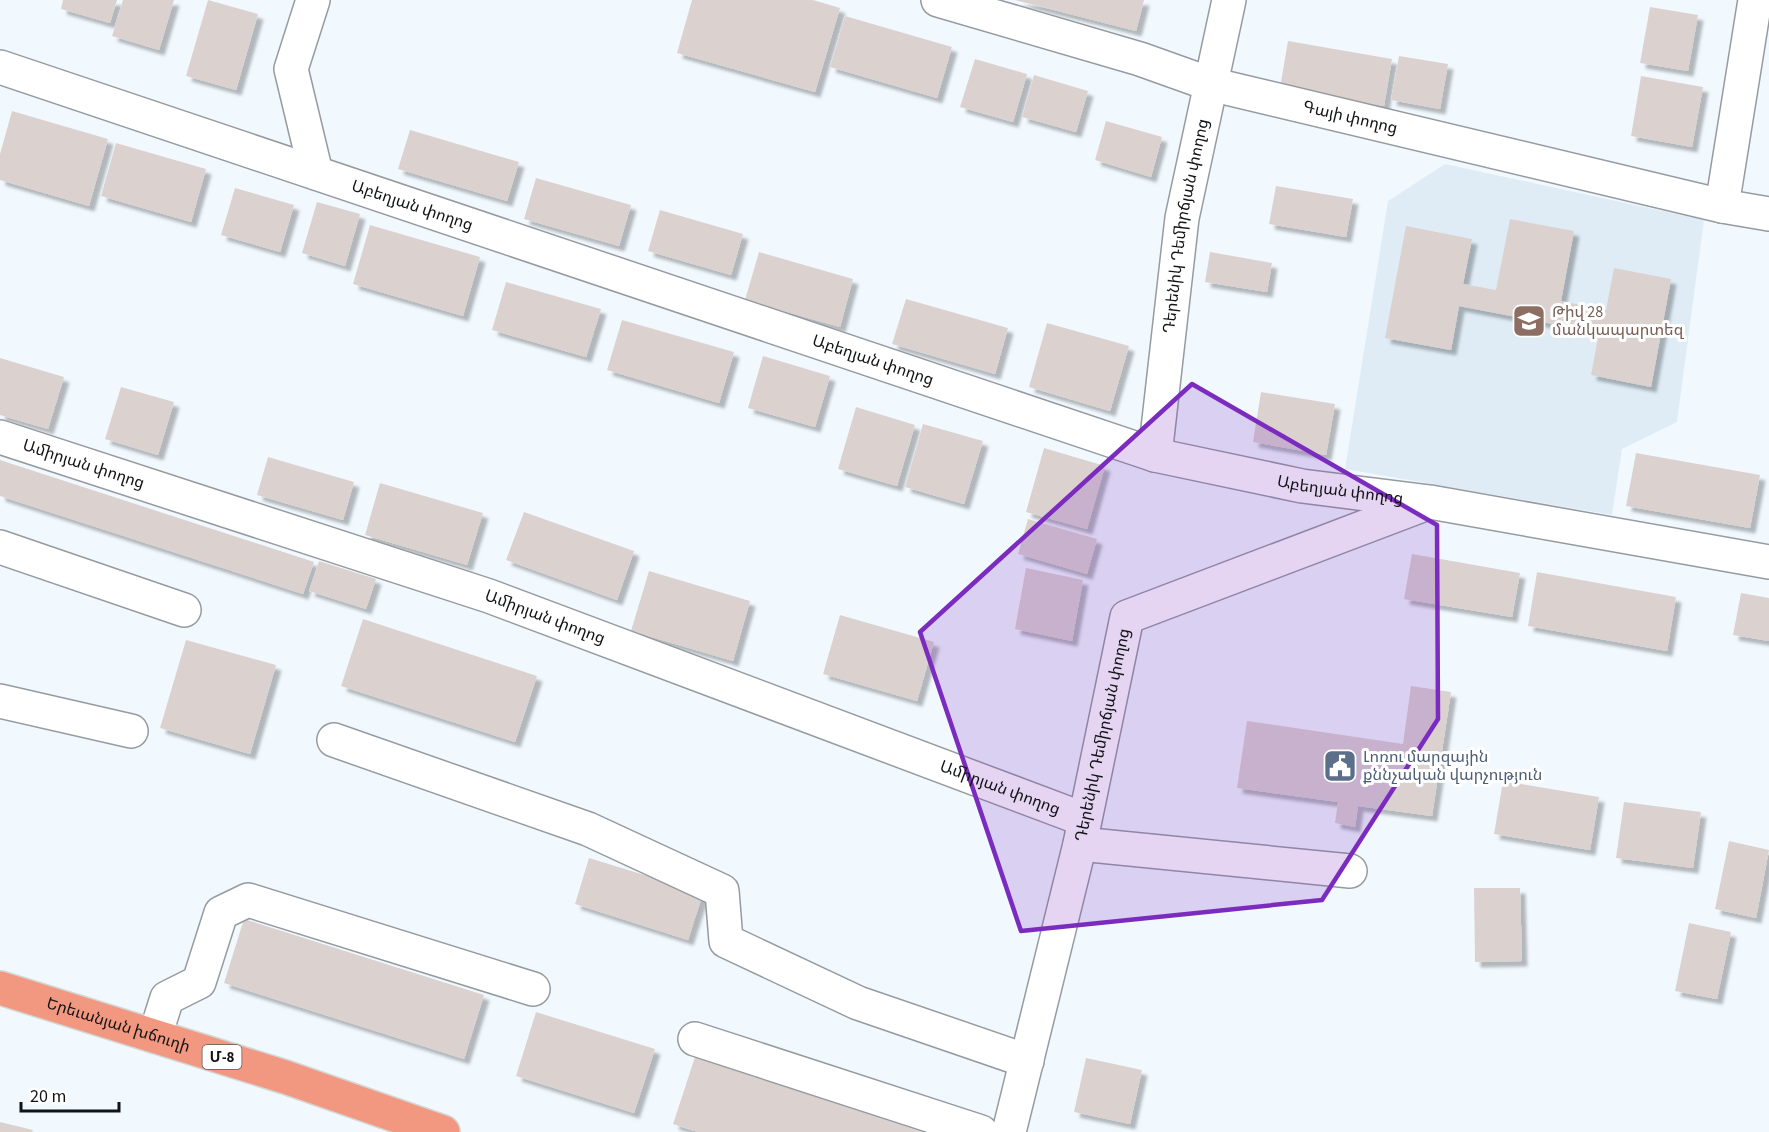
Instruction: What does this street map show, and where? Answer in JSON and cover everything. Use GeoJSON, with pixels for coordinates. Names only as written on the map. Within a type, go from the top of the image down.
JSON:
{"type":"FeatureCollection","features":[{"type":"Feature","properties":{"kind":"highway","name":"Երեւանյան խճուղի"},"geometry":{"type":"LineString","coordinates":[[0,988],[155,1036],[443,1132]]}},
{"type":"Feature","properties":{"kind":"street"},"geometry":{"type":"LineString","coordinates":[[313,0],[291,69],[316,173]]}},
{"type":"Feature","properties":{"kind":"street","name":"Գայի փողոց"},"geometry":{"type":"LineString","coordinates":[[938,0],[1140,59],[1210,84],[1722,206],[1769,213]]}},
{"type":"Feature","properties":{"kind":"street","name":"Դերենիկ Դեմիրճյան փողոց"},"geometry":{"type":"LineString","coordinates":[[1155,455],[1182,218],[1229,0]]}},
{"type":"Feature","properties":{"kind":"street"},"geometry":{"type":"LineString","coordinates":[[1722,206],[1755,0]]}},
{"type":"Feature","properties":{"kind":"street","name":"Աբեղյան փողոց"},"geometry":{"type":"LineString","coordinates":[[0,67],[1155,455],[1302,486],[1430,502],[1769,562]]}},
{"type":"Feature","properties":{"kind":"street","name":"Ամիրյան փողոց"},"geometry":{"type":"LineString","coordinates":[[0,437],[489,596],[1081,831],[1350,871]]}},
{"type":"Feature","properties":{"kind":"street","name":"Դերենիկ Դեմիրճյան փողոց"},"geometry":{"type":"LineString","coordinates":[[1009,1132],[1081,831],[1127,617],[1430,502]]}},
{"type":"Feature","properties":{"kind":"street"},"geometry":{"type":"LineString","coordinates":[[4,558],[184,610]]}},
{"type":"Feature","properties":{"kind":"street"},"geometry":{"type":"LineString","coordinates":[[0,701],[131,731]]}},
{"type":"Feature","properties":{"kind":"street"},"geometry":{"type":"LineString","coordinates":[[334,740],[530,807],[630,848],[722,891],[726,941],[858,1003],[1027,1061]]}},
{"type":"Feature","properties":{"kind":"street"},"geometry":{"type":"LineString","coordinates":[[155,1036],[167,998],[199,982],[221,913],[248,900],[533,989]]}},
{"type":"Feature","properties":{"kind":"street"},"geometry":{"type":"LineString","coordinates":[[695,1039],[981,1132]]}},
{"type":"Feature","properties":{"kind":"highlighted area"},"geometry":{"type":"Polygon","coordinates":[[[1192,384],[1437,525],[1438,719],[1322,900],[1021,931],[920,632],[1192,384]]]}},
{"type":"Feature","properties":{"kind":"shaded area","name":"Թիվ 28 մանկապարտեզ"},"geometry":{"type":"Polygon","coordinates":[[[1445,164],[1704,220],[1677,422],[1622,449],[1612,515],[1345,469],[1388,201],[1445,164]]]}},
{"type":"Feature","properties":{"kind":"building"},"geometry":{"type":"Polygon","coordinates":[[[63,0],[117,0],[110,23],[61,9],[63,0]]]}},
{"type":"Feature","properties":{"kind":"building"},"geometry":{"type":"Polygon","coordinates":[[[123,0],[174,0],[159,50],[112,36],[123,0]]]}},
{"type":"Feature","properties":{"kind":"building"},"geometry":{"type":"Polygon","coordinates":[[[208,0],[258,14],[236,90],[186,76],[208,0]]]}},
{"type":"Feature","properties":{"kind":"building"},"geometry":{"type":"Polygon","coordinates":[[[692,0],[813,0],[840,8],[815,92],[677,53],[692,0]]]}},
{"type":"Feature","properties":{"kind":"building"},"geometry":{"type":"Polygon","coordinates":[[[1015,0],[1144,0],[1136,31],[1015,0]]]}},
{"type":"Feature","properties":{"kind":"building"},"geometry":{"type":"Polygon","coordinates":[[[1650,7],[1698,15],[1688,71],[1640,63],[1650,7]]]}},
{"type":"Feature","properties":{"kind":"building"},"geometry":{"type":"Polygon","coordinates":[[[845,16],[952,47],[937,98],[830,67],[845,16]]]}},
{"type":"Feature","properties":{"kind":"building"},"geometry":{"type":"Polygon","coordinates":[[[1288,41],[1392,59],[1384,106],[1280,88],[1288,41]]]}},
{"type":"Feature","properties":{"kind":"building"},"geometry":{"type":"Polygon","coordinates":[[[1399,56],[1448,64],[1440,109],[1391,100],[1399,56]]]}},
{"type":"Feature","properties":{"kind":"building"},"geometry":{"type":"Polygon","coordinates":[[[975,59],[1027,74],[1013,122],[960,107],[975,59]]]}},
{"type":"Feature","properties":{"kind":"building"},"geometry":{"type":"Polygon","coordinates":[[[1034,75],[1088,91],[1076,132],[1022,117],[1034,75]]]}},
{"type":"Feature","properties":{"kind":"building"},"geometry":{"type":"Polygon","coordinates":[[[1641,76],[1703,87],[1692,147],[1631,136],[1641,76]]]}},
{"type":"Feature","properties":{"kind":"building"},"geometry":{"type":"Polygon","coordinates":[[[12,111],[108,139],[89,206],[0,180],[0,154],[12,111]]]}},
{"type":"Feature","properties":{"kind":"building"},"geometry":{"type":"Polygon","coordinates":[[[1106,121],[1162,137],[1151,177],[1095,160],[1106,121]]]}},
{"type":"Feature","properties":{"kind":"building"},"geometry":{"type":"Polygon","coordinates":[[[410,130],[519,162],[507,201],[398,169],[410,130]]]}},
{"type":"Feature","properties":{"kind":"building"},"geometry":{"type":"Polygon","coordinates":[[[116,143],[206,169],[191,222],[101,196],[116,143]]]}},
{"type":"Feature","properties":{"kind":"building"},"geometry":{"type":"Polygon","coordinates":[[[536,178],[631,205],[619,246],[524,219],[536,178]]]}},
{"type":"Feature","properties":{"kind":"building"},"geometry":{"type":"Polygon","coordinates":[[[1276,186],[1353,199],[1346,237],[1269,224],[1276,186]]]}},
{"type":"Feature","properties":{"kind":"building"},"geometry":{"type":"Polygon","coordinates":[[[235,188],[294,205],[280,252],[221,235],[235,188]]]}},
{"type":"Feature","properties":{"kind":"building"},"geometry":{"type":"Polygon","coordinates":[[[317,202],[360,214],[345,266],[302,253],[317,202]]]}},
{"type":"Feature","properties":{"kind":"building"},"geometry":{"type":"Polygon","coordinates":[[[660,210],[743,234],[731,275],[648,251],[660,210]]]}},
{"type":"Feature","properties":{"kind":"building"},"geometry":{"type":"Polygon","coordinates":[[[1510,219],[1574,231],[1561,301],[1606,310],[1614,268],[1671,279],[1651,387],[1591,375],[1599,333],[1459,306],[1451,350],[1385,338],[1406,226],[1472,239],[1463,284],[1496,290],[1510,219]]]}},
{"type":"Feature","properties":{"kind":"building"},"geometry":{"type":"Polygon","coordinates":[[[370,225],[480,257],[463,316],[353,284],[370,225]]]}},
{"type":"Feature","properties":{"kind":"building"},"geometry":{"type":"Polygon","coordinates":[[[759,252],[853,279],[840,327],[745,300],[759,252]]]}},
{"type":"Feature","properties":{"kind":"building"},"geometry":{"type":"Polygon","coordinates":[[[1210,252],[1272,263],[1267,292],[1205,282],[1210,252]]]}},
{"type":"Feature","properties":{"kind":"building"},"geometry":{"type":"Polygon","coordinates":[[[506,282],[601,309],[586,357],[492,330],[506,282]]]}},
{"type":"Feature","properties":{"kind":"building"},"geometry":{"type":"Polygon","coordinates":[[[906,299],[1008,328],[995,374],[892,344],[906,299]]]}},
{"type":"Feature","properties":{"kind":"building"},"geometry":{"type":"Polygon","coordinates":[[[622,320],[734,352],[719,403],[607,370],[622,320]]]}},
{"type":"Feature","properties":{"kind":"building"},"geometry":{"type":"Polygon","coordinates":[[[1047,323],[1129,346],[1110,411],[1029,387],[1047,323]]]}},
{"type":"Feature","properties":{"kind":"building"},"geometry":{"type":"Polygon","coordinates":[[[763,356],[830,376],[815,427],[748,408],[763,356]]]}},
{"type":"Feature","properties":{"kind":"building"},"geometry":{"type":"Polygon","coordinates":[[[0,358],[64,377],[48,429],[0,415],[0,358]]]}},
{"type":"Feature","properties":{"kind":"building"},"geometry":{"type":"Polygon","coordinates":[[[121,387],[174,402],[158,455],[105,439],[121,387]]]}},
{"type":"Feature","properties":{"kind":"building"},"geometry":{"type":"Polygon","coordinates":[[[1261,392],[1335,404],[1326,455],[1253,442],[1261,392]]]}},
{"type":"Feature","properties":{"kind":"building"},"geometry":{"type":"Polygon","coordinates":[[[856,407],[915,425],[897,486],[838,469],[856,407]]]}},
{"type":"Feature","properties":{"kind":"building"},"geometry":{"type":"Polygon","coordinates":[[[923,424],[983,441],[964,504],[905,487],[923,424]]]}},
{"type":"Feature","properties":{"kind":"building"},"geometry":{"type":"Polygon","coordinates":[[[1044,448],[1105,466],[1087,529],[1026,512],[1044,448]]]}},
{"type":"Feature","properties":{"kind":"building"},"geometry":{"type":"Polygon","coordinates":[[[1636,453],[1760,475],[1750,528],[1626,506],[1636,453]]]}},
{"type":"Feature","properties":{"kind":"building"},"geometry":{"type":"Polygon","coordinates":[[[268,457],[354,482],[343,520],[257,495],[268,457]]]}},
{"type":"Feature","properties":{"kind":"building"},"geometry":{"type":"Polygon","coordinates":[[[0,460],[314,562],[303,594],[0,496],[0,460]]]}},
{"type":"Feature","properties":{"kind":"building"},"geometry":{"type":"Polygon","coordinates":[[[380,483],[483,513],[467,565],[365,535],[380,483]]]}},
{"type":"Feature","properties":{"kind":"building"},"geometry":{"type":"Polygon","coordinates":[[[524,512],[634,551],[617,600],[506,560],[524,512]]]}},
{"type":"Feature","properties":{"kind":"building"},"geometry":{"type":"Polygon","coordinates":[[[1028,519],[1097,539],[1087,574],[1018,554],[1028,519]]]}},
{"type":"Feature","properties":{"kind":"building"},"geometry":{"type":"Polygon","coordinates":[[[1412,554],[1520,573],[1512,617],[1404,599],[1412,554]]]}},
{"type":"Feature","properties":{"kind":"building"},"geometry":{"type":"Polygon","coordinates":[[[319,561],[376,579],[366,609],[309,591],[319,561]]]}},
{"type":"Feature","properties":{"kind":"building"},"geometry":{"type":"Polygon","coordinates":[[[1026,568],[1083,580],[1072,641],[1015,629],[1026,568]]]}},
{"type":"Feature","properties":{"kind":"building"},"geometry":{"type":"Polygon","coordinates":[[[649,571],[750,601],[733,661],[631,631],[649,571]]]}},
{"type":"Feature","properties":{"kind":"building"},"geometry":{"type":"Polygon","coordinates":[[[1537,572],[1676,597],[1667,651],[1528,626],[1537,572]]]}},
{"type":"Feature","properties":{"kind":"building"},"geometry":{"type":"Polygon","coordinates":[[[1741,593],[1769,598],[1769,641],[1733,635],[1741,593]]]}},
{"type":"Feature","properties":{"kind":"building"},"geometry":{"type":"Polygon","coordinates":[[[840,615],[934,642],[917,701],[823,674],[840,615]]]}},
{"type":"Feature","properties":{"kind":"building"},"geometry":{"type":"Polygon","coordinates":[[[363,619],[537,676],[515,742],[341,686],[363,619]]]}},
{"type":"Feature","properties":{"kind":"building"},"geometry":{"type":"Polygon","coordinates":[[[186,640],[276,665],[250,754],[160,728],[186,640]]]}},
{"type":"Feature","properties":{"kind":"building","name":"Լոռու մարզային քննչական վարչություն"},"geometry":{"type":"Polygon","coordinates":[[[1411,686],[1451,692],[1432,816],[1358,806],[1355,827],[1335,823],[1338,802],[1237,788],[1247,721],[1403,744],[1411,686]]]}},
{"type":"Feature","properties":{"kind":"building"},"geometry":{"type":"Polygon","coordinates":[[[1503,781],[1599,797],[1590,850],[1494,834],[1503,781]]]}},
{"type":"Feature","properties":{"kind":"building"},"geometry":{"type":"Polygon","coordinates":[[[1624,802],[1701,812],[1693,868],[1616,858],[1624,802]]]}},
{"type":"Feature","properties":{"kind":"building"},"geometry":{"type":"Polygon","coordinates":[[[1729,841],[1769,850],[1756,918],[1715,909],[1729,841]]]}},
{"type":"Feature","properties":{"kind":"building"},"geometry":{"type":"Polygon","coordinates":[[[589,858],[703,893],[688,940],[575,904],[589,858]]]}},
{"type":"Feature","properties":{"kind":"building"},"geometry":{"type":"Polygon","coordinates":[[[1474,888],[1520,888],[1522,961],[1475,962],[1474,888]]]}},
{"type":"Feature","properties":{"kind":"building"},"geometry":{"type":"Polygon","coordinates":[[[244,919],[484,995],[464,1059],[224,983],[244,919]]]}},
{"type":"Feature","properties":{"kind":"building"},"geometry":{"type":"Polygon","coordinates":[[[1689,923],[1731,932],[1717,999],[1675,991],[1689,923]]]}},
{"type":"Feature","properties":{"kind":"building"},"geometry":{"type":"Polygon","coordinates":[[[536,1012],[655,1049],[634,1113],[516,1076],[536,1012]]]}},
{"type":"Feature","properties":{"kind":"building"},"geometry":{"type":"Polygon","coordinates":[[[695,1057],[922,1132],[698,1132],[673,1124],[695,1057]]]}},
{"type":"Feature","properties":{"kind":"building"},"geometry":{"type":"Polygon","coordinates":[[[1086,1058],[1142,1070],[1130,1124],[1074,1112],[1086,1058]]]}},
{"type":"Feature","properties":{"kind":"building"},"geometry":{"type":"Polygon","coordinates":[[[0,1122],[33,1130],[32,1132],[0,1132],[0,1122]]]}},
{"type":"Feature","properties":{"kind":"place","name":"Թիվ 28 մանկապարտեզ"},"geometry":{"type":"Point","coordinates":[1529,321]}},
{"type":"Feature","properties":{"kind":"place","name":"Լոռու մարզային քննչական վարչություն"},"geometry":{"type":"Point","coordinates":[1340,766]}}]}
